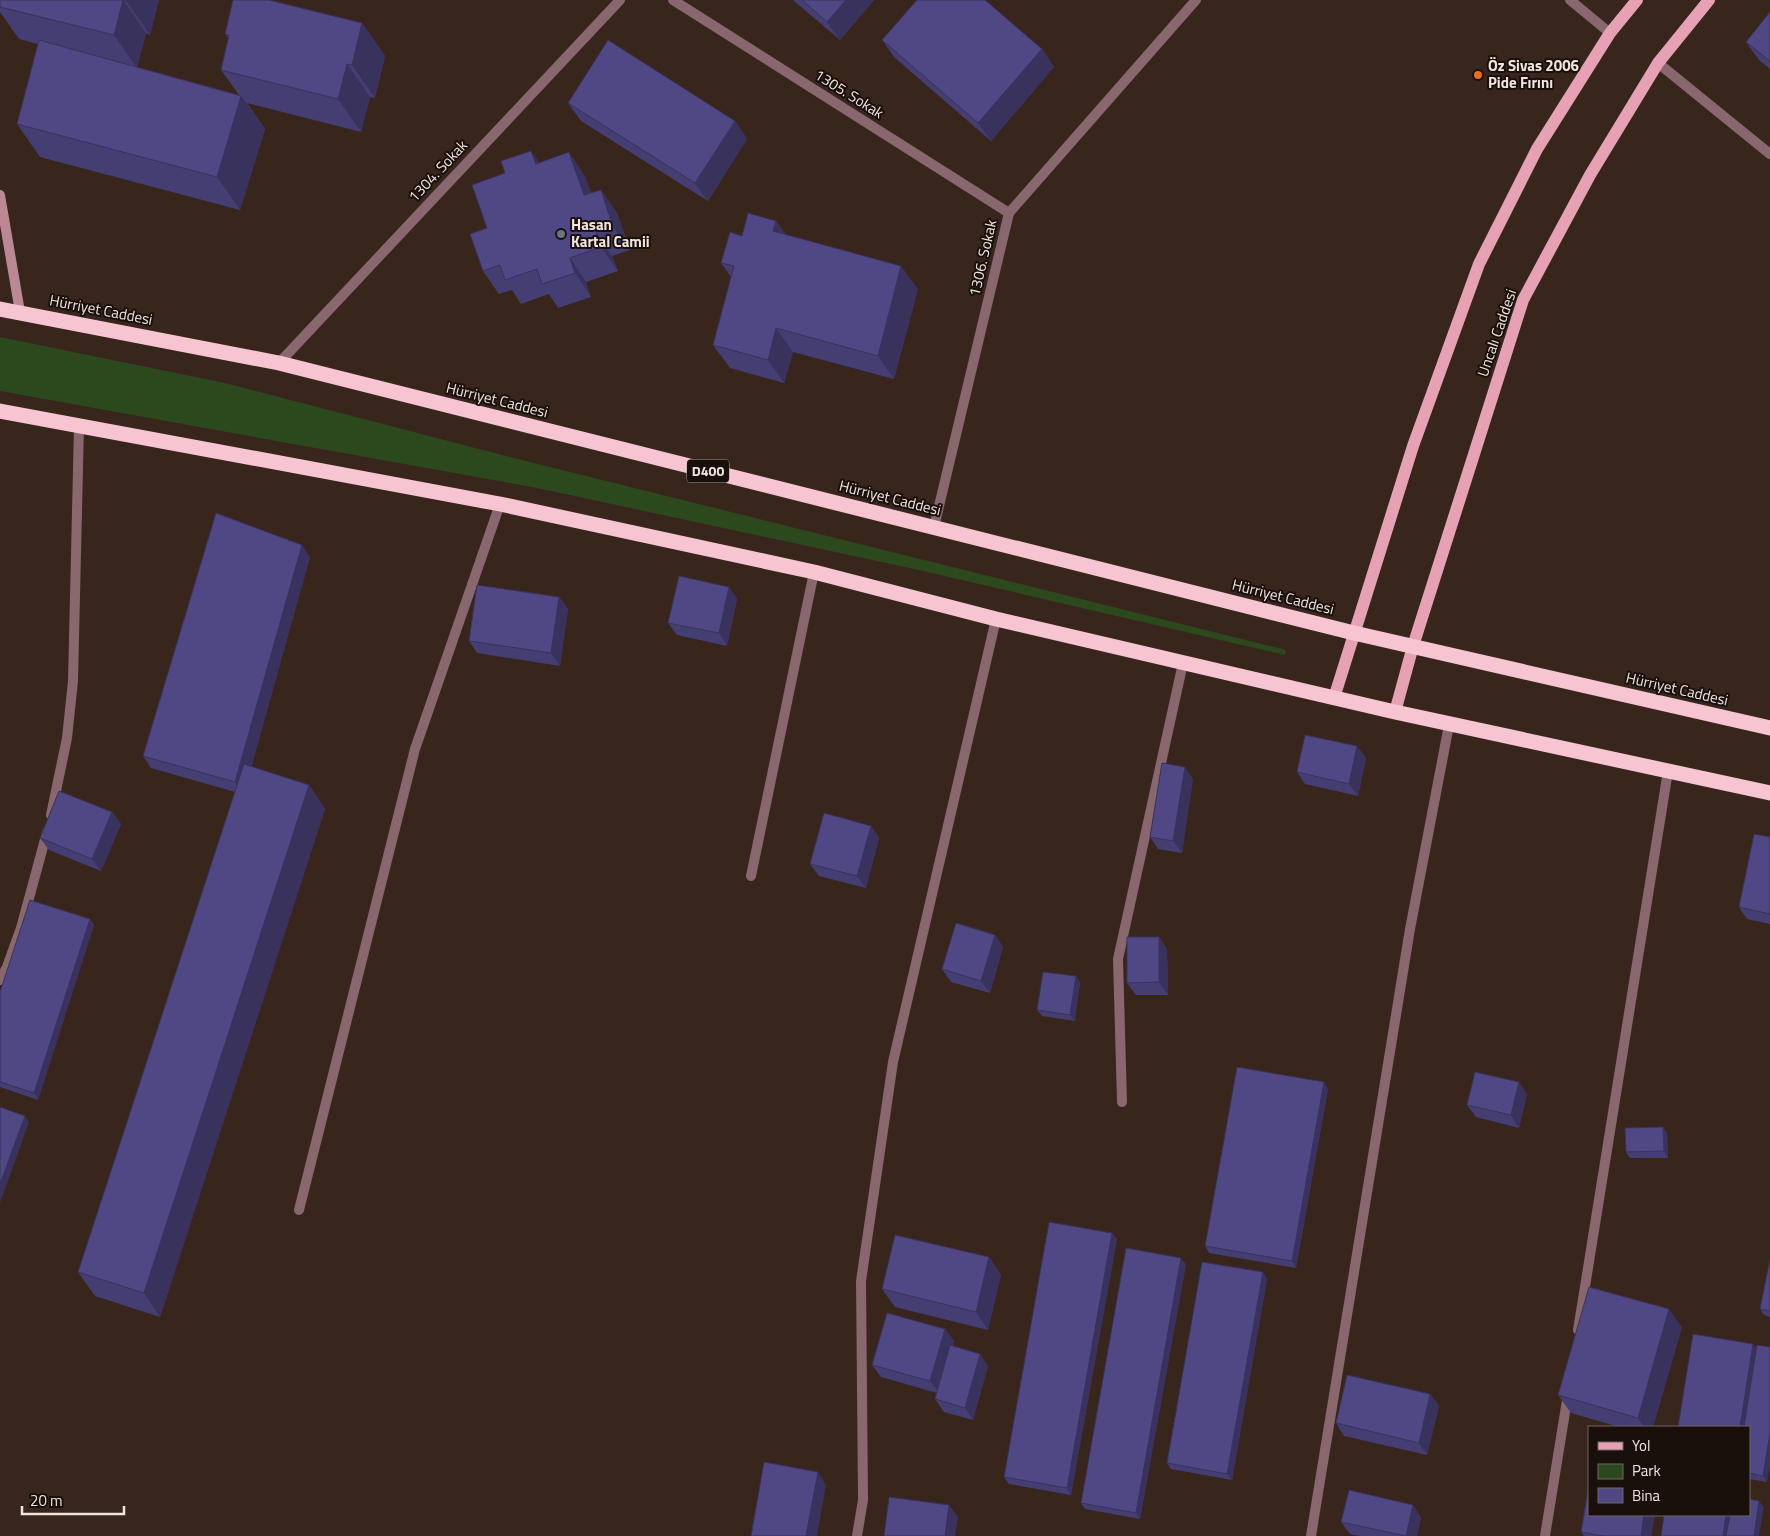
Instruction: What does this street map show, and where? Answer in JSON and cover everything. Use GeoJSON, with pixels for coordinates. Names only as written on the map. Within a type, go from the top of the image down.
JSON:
{"type":"FeatureCollection","features":[{"type":"Feature","properties":{"kind":"highway","name":"Hürriyet Caddesi"},"geometry":{"type":"LineString","coordinates":[[0,309],[279,363],[1354,633],[1770,728]]}},
{"type":"Feature","properties":{"kind":"highway"},"geometry":{"type":"LineString","coordinates":[[0,411],[500,504],[814,572],[996,618],[1449,725],[1770,793]]}},
{"type":"Feature","properties":{"kind":"main road"},"geometry":{"type":"LineString","coordinates":[[1334,698],[1413,446],[1478,264],[1537,149],[1610,33],[1636,0]]}},
{"type":"Feature","properties":{"kind":"main road","name":"Uncalı Caddesi"},"geometry":{"type":"LineString","coordinates":[[1395,712],[1413,646],[1523,300],[1590,175],[1658,63],[1709,0]]}},
{"type":"Feature","properties":{"kind":"main road"},"geometry":{"type":"LineString","coordinates":[[0,195],[20,312]]}},
{"type":"Feature","properties":{"kind":"street","name":"1304. Sokak"},"geometry":{"type":"LineString","coordinates":[[279,363],[620,0]]}},
{"type":"Feature","properties":{"kind":"street","name":"1305. Sokak"},"geometry":{"type":"LineString","coordinates":[[673,0],[1009,213]]}},
{"type":"Feature","properties":{"kind":"street","name":"1306. Sokak"},"geometry":{"type":"LineString","coordinates":[[934,527],[1009,213],[1196,0]]}},
{"type":"Feature","properties":{"kind":"street"},"geometry":{"type":"LineString","coordinates":[[1570,0],[1610,33]]}},
{"type":"Feature","properties":{"kind":"street"},"geometry":{"type":"LineString","coordinates":[[1658,63],[1770,154]]}},
{"type":"Feature","properties":{"kind":"street"},"geometry":{"type":"LineString","coordinates":[[0,980],[7,967],[21,928],[43,849],[58,790],[67,738],[73,681],[79,426]]}},
{"type":"Feature","properties":{"kind":"street"},"geometry":{"type":"LineString","coordinates":[[299,1210],[415,749],[500,504]]}},
{"type":"Feature","properties":{"kind":"street"},"geometry":{"type":"LineString","coordinates":[[751,876],[814,572]]}},
{"type":"Feature","properties":{"kind":"street"},"geometry":{"type":"LineString","coordinates":[[857,1536],[863,1500],[861,1281],[892,1062],[996,618]]}},
{"type":"Feature","properties":{"kind":"street"},"geometry":{"type":"LineString","coordinates":[[1122,1102],[1118,959],[1183,663]]}},
{"type":"Feature","properties":{"kind":"street"},"geometry":{"type":"LineString","coordinates":[[1311,1536],[1410,928],[1449,725]]}},
{"type":"Feature","properties":{"kind":"street"},"geometry":{"type":"LineString","coordinates":[[1577,1338],[1668,771]]}},
{"type":"Feature","properties":{"kind":"street"},"geometry":{"type":"LineString","coordinates":[[1545,1536],[1569,1387]]}},
{"type":"Feature","properties":{"kind":"green space"},"geometry":{"type":"Polygon","coordinates":[[[0,337],[225,383],[522,460],[1286,650],[1285,655],[914,569],[537,488],[0,391],[0,337]]]}},
{"type":"Feature","properties":{"kind":"building"},"geometry":{"type":"Polygon","coordinates":[[[0,0],[123,0],[114,35],[0,7],[0,0]]]}},
{"type":"Feature","properties":{"kind":"building"},"geometry":{"type":"Polygon","coordinates":[[[233,0],[269,0],[362,23],[352,65],[347,64],[338,99],[221,70],[229,35],[225,34],[233,0]]]}},
{"type":"Feature","properties":{"kind":"building"},"geometry":{"type":"Polygon","coordinates":[[[802,0],[846,0],[827,22],[802,0]]]}},
{"type":"Feature","properties":{"kind":"building"},"geometry":{"type":"Polygon","coordinates":[[[917,0],[985,0],[1042,49],[978,123],[882,40],[917,0]]]}},
{"type":"Feature","properties":{"kind":"building"},"geometry":{"type":"Polygon","coordinates":[[[1770,12],[1770,61],[1746,42],[1770,12]]]}},
{"type":"Feature","properties":{"kind":"building"},"geometry":{"type":"Polygon","coordinates":[[[39,40],[241,96],[217,177],[17,124],[39,40]]]}},
{"type":"Feature","properties":{"kind":"building"},"geometry":{"type":"Polygon","coordinates":[[[608,40],[735,121],[695,183],[568,103],[608,40]]]}},
{"type":"Feature","properties":{"kind":"building","name":"Hasan Kartal Camii"},"geometry":{"type":"Polygon","coordinates":[[[531,151],[536,164],[569,152],[584,195],[601,190],[613,227],[596,232],[601,247],[570,258],[575,273],[542,284],[537,269],[505,280],[500,265],[483,271],[470,234],[487,228],[472,185],[505,173],[501,161],[531,151]]]}},
{"type":"Feature","properties":{"kind":"building"},"geometry":{"type":"Polygon","coordinates":[[[748,213],[776,221],[773,231],[901,266],[878,356],[776,328],[768,360],[713,345],[734,266],[721,263],[730,232],[742,236],[748,213]]]}},
{"type":"Feature","properties":{"kind":"building"},"geometry":{"type":"Polygon","coordinates":[[[216,513],[302,545],[235,782],[143,756],[216,513]]]}},
{"type":"Feature","properties":{"kind":"building"},"geometry":{"type":"Polygon","coordinates":[[[679,576],[729,587],[719,633],[668,623],[679,576]]]}},
{"type":"Feature","properties":{"kind":"building"},"geometry":{"type":"Polygon","coordinates":[[[477,585],[559,597],[551,653],[469,641],[477,585]]]}},
{"type":"Feature","properties":{"kind":"building"},"geometry":{"type":"Polygon","coordinates":[[[1305,735],[1357,746],[1349,784],[1297,772],[1305,735]]]}},
{"type":"Feature","properties":{"kind":"building"},"geometry":{"type":"Polygon","coordinates":[[[1162,763],[1185,767],[1173,841],[1150,837],[1162,763]]]}},
{"type":"Feature","properties":{"kind":"building"},"geometry":{"type":"Polygon","coordinates":[[[244,764],[309,785],[144,1293],[78,1272],[244,764]]]}},
{"type":"Feature","properties":{"kind":"building"},"geometry":{"type":"Polygon","coordinates":[[[59,791],[112,812],[92,859],[40,838],[59,791]]]}},
{"type":"Feature","properties":{"kind":"building"},"geometry":{"type":"Polygon","coordinates":[[[824,813],[871,826],[857,876],[810,864],[824,813]]]}},
{"type":"Feature","properties":{"kind":"building"},"geometry":{"type":"Polygon","coordinates":[[[1754,834],[1770,837],[1770,914],[1739,907],[1754,834]]]}},
{"type":"Feature","properties":{"kind":"building"},"geometry":{"type":"Polygon","coordinates":[[[30,900],[90,919],[34,1093],[0,1082],[0,992],[30,900]]]}},
{"type":"Feature","properties":{"kind":"building"},"geometry":{"type":"Polygon","coordinates":[[[956,923],[995,935],[981,981],[942,969],[956,923]]]}},
{"type":"Feature","properties":{"kind":"building"},"geometry":{"type":"Polygon","coordinates":[[[1127,937],[1159,937],[1159,982],[1127,983],[1127,937]]]}},
{"type":"Feature","properties":{"kind":"building"},"geometry":{"type":"Polygon","coordinates":[[[1043,972],[1076,976],[1070,1015],[1037,1010],[1043,972]]]}},
{"type":"Feature","properties":{"kind":"building"},"geometry":{"type":"Polygon","coordinates":[[[1237,1067],[1324,1082],[1292,1261],[1205,1246],[1237,1067]]]}},
{"type":"Feature","properties":{"kind":"building"},"geometry":{"type":"Polygon","coordinates":[[[1475,1072],[1519,1082],[1511,1115],[1467,1105],[1475,1072]]]}},
{"type":"Feature","properties":{"kind":"building"},"geometry":{"type":"Polygon","coordinates":[[[0,1107],[25,1116],[0,1184],[0,1107]]]}},
{"type":"Feature","properties":{"kind":"building"},"geometry":{"type":"Polygon","coordinates":[[[1663,1127],[1664,1151],[1626,1152],[1625,1128],[1663,1127]]]}},
{"type":"Feature","properties":{"kind":"building"},"geometry":{"type":"Polygon","coordinates":[[[1049,1222],[1112,1233],[1067,1488],[1004,1477],[1049,1222]]]}},
{"type":"Feature","properties":{"kind":"building"},"geometry":{"type":"Polygon","coordinates":[[[895,1235],[989,1257],[976,1312],[882,1289],[895,1235]]]}},
{"type":"Feature","properties":{"kind":"building"},"geometry":{"type":"Polygon","coordinates":[[[1126,1248],[1181,1258],[1136,1513],[1081,1503],[1126,1248]]]}},
{"type":"Feature","properties":{"kind":"building"},"geometry":{"type":"Polygon","coordinates":[[[1770,1259],[1770,1311],[1760,1309],[1770,1259]]]}},
{"type":"Feature","properties":{"kind":"building"},"geometry":{"type":"Polygon","coordinates":[[[1202,1262],[1263,1272],[1227,1474],[1167,1463],[1202,1262]]]}},
{"type":"Feature","properties":{"kind":"building"},"geometry":{"type":"Polygon","coordinates":[[[1589,1287],[1669,1309],[1638,1418],[1558,1395],[1589,1287]]]}},
{"type":"Feature","properties":{"kind":"building"},"geometry":{"type":"Polygon","coordinates":[[[887,1313],[945,1329],[930,1381],[872,1365],[887,1313]]]}},
{"type":"Feature","properties":{"kind":"building"},"geometry":{"type":"Polygon","coordinates":[[[1693,1334],[1753,1344],[1740,1426],[1678,1426],[1693,1334]]]}},
{"type":"Feature","properties":{"kind":"building"},"geometry":{"type":"Polygon","coordinates":[[[950,1345],[980,1354],[965,1408],[935,1399],[950,1345]]]}},
{"type":"Feature","properties":{"kind":"building"},"geometry":{"type":"Polygon","coordinates":[[[1757,1345],[1770,1347],[1770,1433],[1763,1476],[1750,1473],[1750,1426],[1744,1426],[1757,1345]]]}},
{"type":"Feature","properties":{"kind":"building"},"geometry":{"type":"Polygon","coordinates":[[[1347,1375],[1430,1394],[1419,1443],[1336,1423],[1347,1375]]]}},
{"type":"Feature","properties":{"kind":"building"},"geometry":{"type":"Polygon","coordinates":[[[764,1462],[818,1472],[806,1536],[751,1536],[764,1462]]]}},
{"type":"Feature","properties":{"kind":"building"},"geometry":{"type":"Polygon","coordinates":[[[1349,1490],[1413,1505],[1406,1536],[1341,1522],[1349,1490]]]}},
{"type":"Feature","properties":{"kind":"building"},"geometry":{"type":"Polygon","coordinates":[[[1588,1491],[1588,1516],[1644,1516],[1641,1536],[1603,1536],[1581,1532],[1588,1491]]]}},
{"type":"Feature","properties":{"kind":"building"},"geometry":{"type":"Polygon","coordinates":[[[889,1497],[949,1505],[945,1536],[884,1536],[889,1497]]]}},
{"type":"Feature","properties":{"kind":"building"},"geometry":{"type":"Polygon","coordinates":[[[1750,1499],[1759,1501],[1754,1536],[1726,1536],[1730,1516],[1750,1516],[1750,1499]]]}},
{"type":"Feature","properties":{"kind":"building"},"geometry":{"type":"Polygon","coordinates":[[[1664,1516],[1726,1516],[1723,1536],[1661,1536],[1664,1516]]]}},
{"type":"Feature","properties":{"kind":"place","name":"Öz Sivas 2006 Pide Fırını"},"geometry":{"type":"Point","coordinates":[1478,75]}},
{"type":"Feature","properties":{"kind":"place","name":"Hasan Kartal Camii"},"geometry":{"type":"Point","coordinates":[561,234]}}]}
